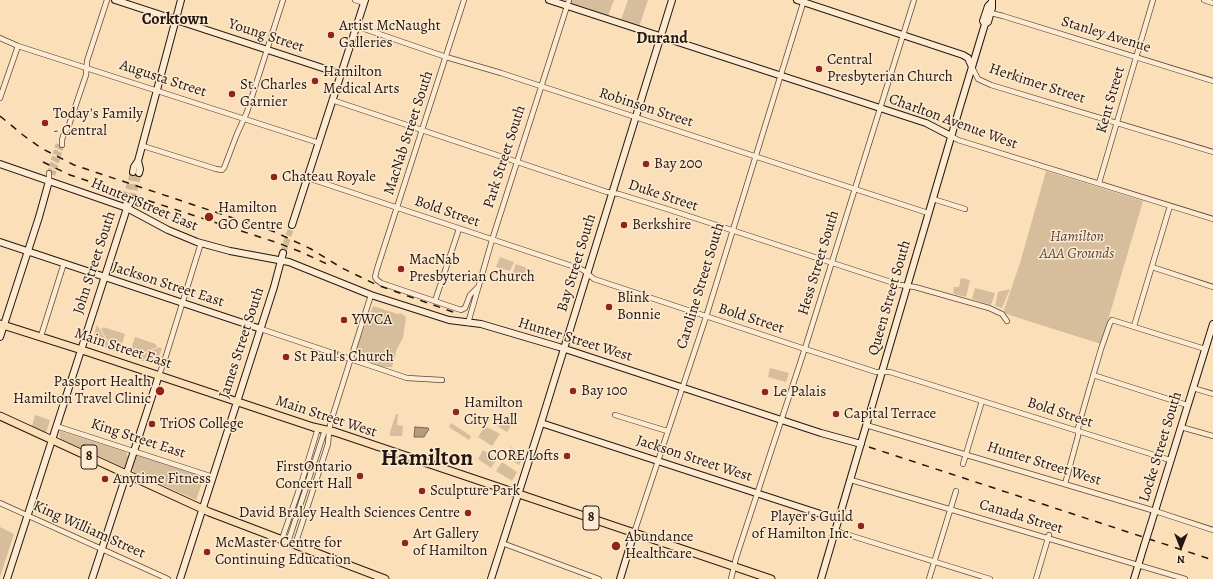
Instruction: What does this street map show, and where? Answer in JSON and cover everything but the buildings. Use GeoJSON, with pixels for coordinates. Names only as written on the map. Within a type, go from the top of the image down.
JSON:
{"type":"FeatureCollection","features":[{"type":"Feature","properties":{"kind":"main road","name":"Main Street East"},"geometry":{"type":"LineString","coordinates":[[2,324],[237,401]]}},
{"type":"Feature","properties":{"kind":"main road","name":"Main Street West"},"geometry":{"type":"LineString","coordinates":[[237,401],[771,579]]}},
{"type":"Feature","properties":{"kind":"main road","name":"8"},"geometry":{"type":"LineString","coordinates":[[0,416],[202,508],[385,579]]}},
{"type":"Feature","properties":{"kind":"street"},"geometry":{"type":"LineString","coordinates":[[61,143],[64,133],[70,125],[107,0]]}},
{"type":"Feature","properties":{"kind":"street","name":"Young Street"},"geometry":{"type":"LineString","coordinates":[[115,0],[341,74]]}},
{"type":"Feature","properties":{"kind":"street"},"geometry":{"type":"LineString","coordinates":[[136,173],[134,167],[138,161],[181,0]]}},
{"type":"Feature","properties":{"kind":"street"},"geometry":{"type":"LineString","coordinates":[[142,146],[216,169],[222,170],[226,166],[236,134],[247,112],[284,0]]}},
{"type":"Feature","properties":{"kind":"street"},"geometry":{"type":"LineString","coordinates":[[292,225],[364,1],[355,0]]}},
{"type":"Feature","properties":{"kind":"street","name":"MacNab Street South"},"geometry":{"type":"LineString","coordinates":[[435,301],[381,283],[377,280],[376,273],[464,0]]}},
{"type":"Feature","properties":{"kind":"street","name":"Charlton Avenue West"},"geometry":{"type":"LineString","coordinates":[[549,0],[568,3],[661,37],[926,123],[958,140],[1213,219]]}},
{"type":"Feature","properties":{"kind":"street","name":"Bay Street South"},"geometry":{"type":"LineString","coordinates":[[491,579],[672,0]]}},
{"type":"Feature","properties":{"kind":"street","name":"Hess Street South"},"geometry":{"type":"LineString","coordinates":[[732,579],[736,558],[805,349],[914,0]]}},
{"type":"Feature","properties":{"kind":"street","name":"Kent Street"},"geometry":{"type":"LineString","coordinates":[[1099,183],[1153,0]]}},
{"type":"Feature","properties":{"kind":"street"},"geometry":{"type":"LineString","coordinates":[[1204,0],[1213,3]]}},
{"type":"Feature","properties":{"kind":"street","name":"Herkimer Street"},"geometry":{"type":"LineString","coordinates":[[801,1],[966,56],[978,79],[991,85],[1213,152]]}},
{"type":"Feature","properties":{"kind":"street","name":"Caroline Street South"},"geometry":{"type":"LineString","coordinates":[[620,579],[706,317],[781,75],[801,1]]}},
{"type":"Feature","properties":{"kind":"street","name":"Queen Street South"},"geometry":{"type":"LineString","coordinates":[[985,24],[988,22],[991,13],[992,2]]}},
{"type":"Feature","properties":{"kind":"street","name":"Queen Street South"},"geometry":{"type":"LineString","coordinates":[[821,579],[985,24],[984,21],[988,6],[992,2]]}},
{"type":"Feature","properties":{"kind":"street","name":"Park Street South"},"geometry":{"type":"LineString","coordinates":[[468,323],[492,240],[568,3]]}},
{"type":"Feature","properties":{"kind":"street","name":"Stanley Avenue"},"geometry":{"type":"LineString","coordinates":[[991,13],[1213,81]]}},
{"type":"Feature","properties":{"kind":"street","name":"Robinson Street"},"geometry":{"type":"LineString","coordinates":[[356,26],[446,57],[541,86],[928,213]]}},
{"type":"Feature","properties":{"kind":"street","name":"Augusta Street"},"geometry":{"type":"LineString","coordinates":[[0,38],[18,46],[319,143]]}},
{"type":"Feature","properties":{"kind":"street"},"geometry":{"type":"LineString","coordinates":[[0,98],[18,46]]}},
{"type":"Feature","properties":{"kind":"street","name":"Duke Street"},"geometry":{"type":"LineString","coordinates":[[332,100],[612,193],[667,209],[900,285],[922,289],[998,311],[1007,321]]}},
{"type":"Feature","properties":{"kind":"street","name":"Hunter Street East"},"geometry":{"type":"LineString","coordinates":[[0,164],[127,208],[174,233],[201,244],[281,260]]}},
{"type":"Feature","properties":{"kind":"street"},"geometry":{"type":"LineString","coordinates":[[0,338],[2,324],[28,252],[51,174]]}},
{"type":"Feature","properties":{"kind":"street","name":"Bold Street"},"geometry":{"type":"LineString","coordinates":[[308,178],[583,270],[594,279],[706,317],[876,372],[890,372],[1170,460]]}},
{"type":"Feature","properties":{"kind":"street","name":"John Street South"},"geometry":{"type":"LineString","coordinates":[[7,579],[129,199]]}},
{"type":"Feature","properties":{"kind":"street"},"geometry":{"type":"LineString","coordinates":[[933,199],[966,209]]}},
{"type":"Feature","properties":{"kind":"street"},"geometry":{"type":"LineString","coordinates":[[1134,326],[1170,206]]}},
{"type":"Feature","properties":{"kind":"street"},"geometry":{"type":"LineString","coordinates":[[459,229],[435,301],[464,310],[470,295],[479,286]]}},
{"type":"Feature","properties":{"kind":"street","name":"Jackson Street East"},"geometry":{"type":"LineString","coordinates":[[0,242],[261,329]]}},
{"type":"Feature","properties":{"kind":"street"},"geometry":{"type":"LineString","coordinates":[[92,579],[201,244]]}},
{"type":"Feature","properties":{"kind":"street","name":"James Street South"},"geometry":{"type":"LineString","coordinates":[[180,579],[261,329],[283,253]]}},
{"type":"Feature","properties":{"kind":"street","name":"Hunter Street West"},"geometry":{"type":"LineString","coordinates":[[281,260],[371,294],[449,320],[481,324],[683,387],[821,433],[861,444]]}},
{"type":"Feature","properties":{"kind":"street"},"geometry":{"type":"LineString","coordinates":[[41,336],[64,263]]}},
{"type":"Feature","properties":{"kind":"street"},"geometry":{"type":"LineString","coordinates":[[1152,267],[1213,287]]}},
{"type":"Feature","properties":{"kind":"street"},"geometry":{"type":"LineString","coordinates":[[288,542],[302,481],[351,358],[371,294]]}},
{"type":"Feature","properties":{"kind":"street"},"geometry":{"type":"LineString","coordinates":[[1064,484],[1093,375],[1112,320],[1205,349]]}},
{"type":"Feature","properties":{"kind":"street","name":"Locke Street South"},"geometry":{"type":"LineString","coordinates":[[1134,579],[1213,324]]}},
{"type":"Feature","properties":{"kind":"street"},"geometry":{"type":"LineString","coordinates":[[261,329],[410,379],[442,380]]}},
{"type":"Feature","properties":{"kind":"street"},"geometry":{"type":"LineString","coordinates":[[1093,375],[1187,405]]}},
{"type":"Feature","properties":{"kind":"street"},"geometry":{"type":"LineString","coordinates":[[1193,388],[1213,394]]}},
{"type":"Feature","properties":{"kind":"street"},"geometry":{"type":"LineString","coordinates":[[963,464],[982,400]]}},
{"type":"Feature","properties":{"kind":"street"},"geometry":{"type":"LineString","coordinates":[[615,415],[668,431]]}},
{"type":"Feature","properties":{"kind":"street","name":"Jackson Street West"},"geometry":{"type":"LineString","coordinates":[[541,423],[839,520]]}},
{"type":"Feature","properties":{"kind":"street","name":"Hunter Street West"},"geometry":{"type":"LineString","coordinates":[[866,425],[1155,511],[1213,530]]}},
{"type":"Feature","properties":{"kind":"street","name":"King Street East"},"geometry":{"type":"LineString","coordinates":[[56,426],[213,477]]}},
{"type":"Feature","properties":{"kind":"street"},"geometry":{"type":"LineString","coordinates":[[1180,427],[1213,436]]}},
{"type":"Feature","properties":{"kind":"street"},"geometry":{"type":"LineString","coordinates":[[288,542],[328,444],[324,429]]}},
{"type":"Feature","properties":{"kind":"street","name":"Canada Street"},"geometry":{"type":"LineString","coordinates":[[851,480],[1048,536],[1185,579]]}},
{"type":"Feature","properties":{"kind":"street"},"geometry":{"type":"LineString","coordinates":[[929,579],[956,491]]}},
{"type":"Feature","properties":{"kind":"street","name":"King William Street"},"geometry":{"type":"LineString","coordinates":[[0,503],[168,579]]}},
{"type":"Feature","properties":{"kind":"street"},"geometry":{"type":"LineString","coordinates":[[836,531],[934,563],[990,579]]}},
{"type":"Feature","properties":{"kind":"street"},"geometry":{"type":"LineString","coordinates":[[1036,579],[1048,536]]}},
{"type":"Feature","properties":{"kind":"street"},"geometry":{"type":"LineString","coordinates":[[502,543],[599,579]]}},
{"type":"Feature","properties":{"kind":"green space"},"geometry":{"type":"Polygon","coordinates":[[[572,0],[614,0],[608,16],[574,6],[571,4],[572,0]]]}},
{"type":"Feature","properties":{"kind":"green space"},"geometry":{"type":"Polygon","coordinates":[[[628,0],[648,0],[639,27],[621,20],[628,0]]]}},
{"type":"Feature","properties":{"kind":"green space","name":"Hamilton AAA Grounds"},"geometry":{"type":"Polygon","coordinates":[[[1046,171],[1143,201],[1101,344],[1003,313],[1020,263],[1046,171]]]}},
{"type":"Feature","properties":{"kind":"green space"},"geometry":{"type":"Polygon","coordinates":[[[500,257],[514,262],[510,271],[496,267],[500,257]]]}},
{"type":"Feature","properties":{"kind":"green space"},"geometry":{"type":"Polygon","coordinates":[[[516,264],[532,270],[529,281],[512,275],[516,264]]]}},
{"type":"Feature","properties":{"kind":"green space"},"geometry":{"type":"Polygon","coordinates":[[[961,278],[970,280],[966,297],[954,294],[953,292],[954,287],[959,287],[961,278]]]}},
{"type":"Feature","properties":{"kind":"green space"},"geometry":{"type":"Polygon","coordinates":[[[975,288],[995,293],[991,305],[972,299],[975,288]]]}},
{"type":"Feature","properties":{"kind":"green space"},"geometry":{"type":"Polygon","coordinates":[[[1010,289],[1002,308],[995,306],[998,292],[1010,289]]]}},
{"type":"Feature","properties":{"kind":"green space"},"geometry":{"type":"Polygon","coordinates":[[[373,306],[398,314],[401,313],[406,317],[403,338],[397,349],[392,367],[383,367],[358,357],[359,355],[357,355],[359,350],[357,348],[358,340],[373,306]]]}},
{"type":"Feature","properties":{"kind":"green space"},"geometry":{"type":"Polygon","coordinates":[[[97,325],[113,351],[94,343],[93,338],[97,325]]]}},
{"type":"Feature","properties":{"kind":"green space"},"geometry":{"type":"Polygon","coordinates":[[[103,327],[125,334],[119,353],[115,352],[100,328],[103,329],[103,327]]]}},
{"type":"Feature","properties":{"kind":"green space"},"geometry":{"type":"Polygon","coordinates":[[[135,337],[156,344],[158,347],[132,357],[129,356],[135,337]]]}},
{"type":"Feature","properties":{"kind":"green space"},"geometry":{"type":"Polygon","coordinates":[[[160,347],[162,349],[156,365],[134,358],[160,347]]]}},
{"type":"Feature","properties":{"kind":"green space"},"geometry":{"type":"Polygon","coordinates":[[[770,368],[789,373],[786,382],[768,377],[770,368]]]}},
{"type":"Feature","properties":{"kind":"green space"},"geometry":{"type":"Polygon","coordinates":[[[396,414],[398,414],[397,425],[403,426],[402,436],[390,436],[390,432],[396,414]]]}},
{"type":"Feature","properties":{"kind":"green space"},"geometry":{"type":"Polygon","coordinates":[[[499,414],[513,423],[507,432],[493,423],[499,414]]]}},
{"type":"Feature","properties":{"kind":"green space"},"geometry":{"type":"Polygon","coordinates":[[[35,415],[50,420],[46,433],[32,426],[35,415]]]}},
{"type":"Feature","properties":{"kind":"green space"},"geometry":{"type":"Polygon","coordinates":[[[451,423],[471,436],[469,440],[449,427],[451,423]]]}},
{"type":"Feature","properties":{"kind":"green space"},"geometry":{"type":"Polygon","coordinates":[[[487,427],[500,434],[492,446],[478,437],[484,428],[486,429],[487,427]]]}},
{"type":"Feature","properties":{"kind":"green space"},"geometry":{"type":"Polygon","coordinates":[[[60,431],[126,452],[128,457],[125,468],[61,439],[59,435],[60,431]]]}},
{"type":"Feature","properties":{"kind":"green space"},"geometry":{"type":"Polygon","coordinates":[[[511,447],[524,456],[519,465],[505,456],[511,447]]]}},
{"type":"Feature","properties":{"kind":"green space"},"geometry":{"type":"Polygon","coordinates":[[[483,450],[497,459],[491,468],[478,459],[483,450]]]}},
{"type":"Feature","properties":{"kind":"green space"},"geometry":{"type":"Polygon","coordinates":[[[137,455],[204,477],[196,500],[134,472],[132,468],[137,455]]]}},
{"type":"Feature","properties":{"kind":"green space"},"geometry":{"type":"Polygon","coordinates":[[[502,462],[517,472],[512,481],[496,471],[502,462]]]}},
{"type":"Feature","properties":{"kind":"green space"},"geometry":{"type":"Polygon","coordinates":[[[0,527],[14,534],[0,577],[0,527]]]}},
{"type":"Feature","properties":{"kind":"shaded area"},"geometry":{"type":"Polygon","coordinates":[[[415,427],[429,429],[424,437],[414,437],[415,427]]]}},
{"type":"Feature","properties":{"kind":"tunnel"},"geometry":{"type":"LineString","coordinates":[[49,173],[58,144]]}},
{"type":"Feature","properties":{"kind":"tunnel"},"geometry":{"type":"LineString","coordinates":[[53,175],[62,145]]}},
{"type":"Feature","properties":{"kind":"tunnel"},"geometry":{"type":"LineString","coordinates":[[126,198],[133,172]]}},
{"type":"Feature","properties":{"kind":"tunnel"},"geometry":{"type":"LineString","coordinates":[[132,199],[139,173]]}},
{"type":"Feature","properties":{"kind":"tunnel"},"geometry":{"type":"LineString","coordinates":[[283,253],[292,225]]}},
{"type":"Feature","properties":{"kind":"railway"},"geometry":{"type":"LineString","coordinates":[[0,116],[41,148],[74,165],[275,232],[311,249],[342,268],[377,285],[453,312]]}},
{"type":"Feature","properties":{"kind":"railway"},"geometry":{"type":"LineString","coordinates":[[43,162],[70,175],[278,243],[327,264]]}},
{"type":"Feature","properties":{"kind":"railway"},"geometry":{"type":"LineString","coordinates":[[869,447],[1213,560]]}},
{"type":"Feature","properties":{"kind":"place","name":"Artist McNaught Galleries"},"geometry":{"type":"Point","coordinates":[331,35]}},
{"type":"Feature","properties":{"kind":"place","name":"Central Presbyterian Church"},"geometry":{"type":"Point","coordinates":[819,69]}},
{"type":"Feature","properties":{"kind":"place","name":"Hamilton Medical Arts"},"geometry":{"type":"Point","coordinates":[315,81]}},
{"type":"Feature","properties":{"kind":"place","name":"St. Charles Garnier"},"geometry":{"type":"Point","coordinates":[232,94]}},
{"type":"Feature","properties":{"kind":"place","name":"Today's Family - Central"},"geometry":{"type":"Point","coordinates":[45,123]}},
{"type":"Feature","properties":{"kind":"place","name":"Bay 200"},"geometry":{"type":"Point","coordinates":[646,164]}},
{"type":"Feature","properties":{"kind":"place","name":"Chateau Royale"},"geometry":{"type":"Point","coordinates":[274,177]}},
{"type":"Feature","properties":{"kind":"place","name":"Hamilton GO Centre"},"geometry":{"type":"Point","coordinates":[209,217]}},
{"type":"Feature","properties":{"kind":"place","name":"Berkshire"},"geometry":{"type":"Point","coordinates":[624,225]}},
{"type":"Feature","properties":{"kind":"place","name":"MacNab Presbyterian Church"},"geometry":{"type":"Point","coordinates":[401,269]}},
{"type":"Feature","properties":{"kind":"place","name":"Blink Bonnie"},"geometry":{"type":"Point","coordinates":[609,307]}},
{"type":"Feature","properties":{"kind":"place","name":"YWCA"},"geometry":{"type":"Point","coordinates":[344,320]}},
{"type":"Feature","properties":{"kind":"place","name":"St Paul's Church"},"geometry":{"type":"Point","coordinates":[286,357]}},
{"type":"Feature","properties":{"kind":"place","name":"Passport Health Hamilton Travel Clinic"},"geometry":{"type":"Point","coordinates":[160,391]}},
{"type":"Feature","properties":{"kind":"place","name":"Bay 100"},"geometry":{"type":"Point","coordinates":[573,391]}},
{"type":"Feature","properties":{"kind":"place","name":"Le Palais"},"geometry":{"type":"Point","coordinates":[765,392]}},
{"type":"Feature","properties":{"kind":"place","name":"Hamilton City Hall"},"geometry":{"type":"Point","coordinates":[456,412]}},
{"type":"Feature","properties":{"kind":"place","name":"Capital Terrace"},"geometry":{"type":"Point","coordinates":[836,414]}},
{"type":"Feature","properties":{"kind":"place","name":"TriOS College"},"geometry":{"type":"Point","coordinates":[152,424]}},
{"type":"Feature","properties":{"kind":"place","name":"CORE Lofts"},"geometry":{"type":"Point","coordinates":[567,456]}},
{"type":"Feature","properties":{"kind":"place","name":"FirstOntario Concert Hall"},"geometry":{"type":"Point","coordinates":[360,476]}},
{"type":"Feature","properties":{"kind":"place","name":"Anytime Fitness"},"geometry":{"type":"Point","coordinates":[105,479]}},
{"type":"Feature","properties":{"kind":"place","name":"Sculpture Park"},"geometry":{"type":"Point","coordinates":[422,491]}},
{"type":"Feature","properties":{"kind":"place","name":"David Braley Health Sciences Centre"},"geometry":{"type":"Point","coordinates":[468,513]}},
{"type":"Feature","properties":{"kind":"place","name":"Player's Guild of Hamilton Inc."},"geometry":{"type":"Point","coordinates":[861,526]}},
{"type":"Feature","properties":{"kind":"place","name":"Art Gallery of Hamilton"},"geometry":{"type":"Point","coordinates":[405,543]}},
{"type":"Feature","properties":{"kind":"place","name":"Abundance Healthcare"},"geometry":{"type":"Point","coordinates":[616,546]}},
{"type":"Feature","properties":{"kind":"place","name":"McMaster Centre for Continuing Education"},"geometry":{"type":"Point","coordinates":[207,552]}},
{"type":"Feature","properties":{"kind":"district","name":"Corktown"},"geometry":{"type":"Point","coordinates":[175,20]}},
{"type":"Feature","properties":{"kind":"district","name":"Durand"},"geometry":{"type":"Point","coordinates":[662,39]}},
{"type":"Feature","properties":{"kind":"district","name":"Hamilton"},"geometry":{"type":"Point","coordinates":[427,459]}}]}
